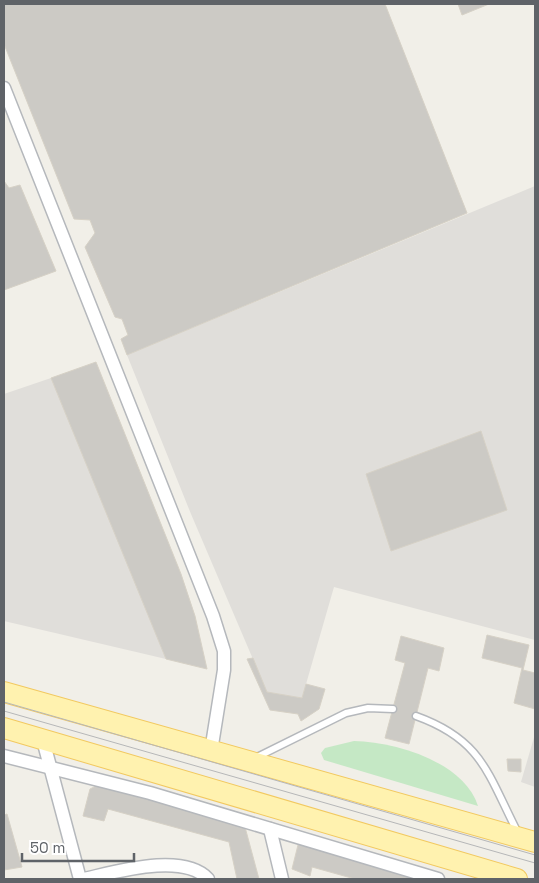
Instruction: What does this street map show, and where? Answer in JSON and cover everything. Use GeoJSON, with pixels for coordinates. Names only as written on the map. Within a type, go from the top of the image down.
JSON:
{"type":"FeatureCollection","features":[{"type":"Feature","properties":{"kind":"main road"},"geometry":{"type":"LineString","coordinates":[[4,692],[528,840]]}},
{"type":"Feature","properties":{"kind":"main road"},"geometry":{"type":"LineString","coordinates":[[4,728],[518,879]]}},
{"type":"Feature","properties":{"kind":"street"},"geometry":{"type":"LineString","coordinates":[[4,88],[213,616],[224,652],[224,670],[211,751]]}},
{"type":"Feature","properties":{"kind":"street"},"geometry":{"type":"LineString","coordinates":[[43,740],[82,879],[139,867],[194,868],[208,879]]}},
{"type":"Feature","properties":{"kind":"street"},"geometry":{"type":"LineString","coordinates":[[4,756],[51,770],[150,793],[438,879]]}},
{"type":"Feature","properties":{"kind":"street"},"geometry":{"type":"LineString","coordinates":[[270,829],[282,879]]}},
{"type":"Feature","properties":{"kind":"lane"},"geometry":{"type":"LineString","coordinates":[[247,762],[346,714],[368,708],[393,709]]}},
{"type":"Feature","properties":{"kind":"lane"},"geometry":{"type":"LineString","coordinates":[[416,716],[434,723],[457,736],[480,759],[528,840]]}},
{"type":"Feature","properties":{"kind":"shaded area"},"geometry":{"type":"Polygon","coordinates":[[[535,186],[535,640],[334,587],[302,698],[267,692],[191,514],[127,355],[535,186]]]}},
{"type":"Feature","properties":{"kind":"shaded area"},"geometry":{"type":"Polygon","coordinates":[[[51,378],[166,659],[4,621],[4,394],[51,378]]]}},
{"type":"Feature","properties":{"kind":"shaded area"},"geometry":{"type":"Polygon","coordinates":[[[535,734],[535,787],[521,782],[535,734]]]}},
{"type":"Feature","properties":{"kind":"green space"},"geometry":{"type":"Polygon","coordinates":[[[354,741],[389,745],[408,750],[444,766],[459,777],[470,791],[478,806],[324,760],[321,753],[325,748],[354,741]]]}},
{"type":"Feature","properties":{"kind":"building"},"geometry":{"type":"Polygon","coordinates":[[[4,4],[385,4],[467,213],[127,355],[121,339],[128,335],[122,319],[115,317],[85,247],[95,233],[90,220],[74,219],[4,44],[4,4]]]}},
{"type":"Feature","properties":{"kind":"building"},"geometry":{"type":"Polygon","coordinates":[[[458,4],[489,4],[462,15],[458,4]]]}},
{"type":"Feature","properties":{"kind":"building"},"geometry":{"type":"Polygon","coordinates":[[[4,181],[9,188],[20,185],[56,271],[4,290],[4,181]]]}},
{"type":"Feature","properties":{"kind":"building"},"geometry":{"type":"Polygon","coordinates":[[[96,362],[181,574],[195,616],[207,669],[166,659],[51,378],[96,362]]]}},
{"type":"Feature","properties":{"kind":"building"},"geometry":{"type":"Polygon","coordinates":[[[481,431],[507,510],[391,551],[366,474],[481,431]]]}},
{"type":"Feature","properties":{"kind":"building"},"geometry":{"type":"Polygon","coordinates":[[[487,635],[529,645],[523,670],[535,673],[535,709],[514,703],[522,668],[482,658],[487,635]]]}},
{"type":"Feature","properties":{"kind":"building"},"geometry":{"type":"Polygon","coordinates":[[[401,636],[444,648],[439,671],[428,668],[409,744],[385,738],[405,663],[395,660],[401,636]]]}},
{"type":"Feature","properties":{"kind":"building"},"geometry":{"type":"Polygon","coordinates":[[[253,658],[267,692],[302,698],[306,684],[325,689],[319,709],[301,721],[298,714],[270,710],[247,659],[253,658]]]}},
{"type":"Feature","properties":{"kind":"building"},"geometry":{"type":"Polygon","coordinates":[[[507,759],[521,759],[521,772],[508,771],[507,759]]]}},
{"type":"Feature","properties":{"kind":"building"},"geometry":{"type":"Polygon","coordinates":[[[100,784],[245,827],[259,879],[237,879],[229,842],[108,809],[104,821],[83,816],[90,789],[100,784]]]}},
{"type":"Feature","properties":{"kind":"building"},"geometry":{"type":"Polygon","coordinates":[[[7,814],[22,867],[4,870],[4,815],[7,814]]]}},
{"type":"Feature","properties":{"kind":"building"},"geometry":{"type":"Polygon","coordinates":[[[306,844],[419,879],[355,879],[312,867],[310,876],[292,869],[298,845],[306,844]]]}},
{"type":"Feature","properties":{"kind":"tram line"},"geometry":{"type":"LineString","coordinates":[[4,702],[535,855]]}},
{"type":"Feature","properties":{"kind":"tram line"},"geometry":{"type":"LineString","coordinates":[[4,711],[535,863]]}}]}
